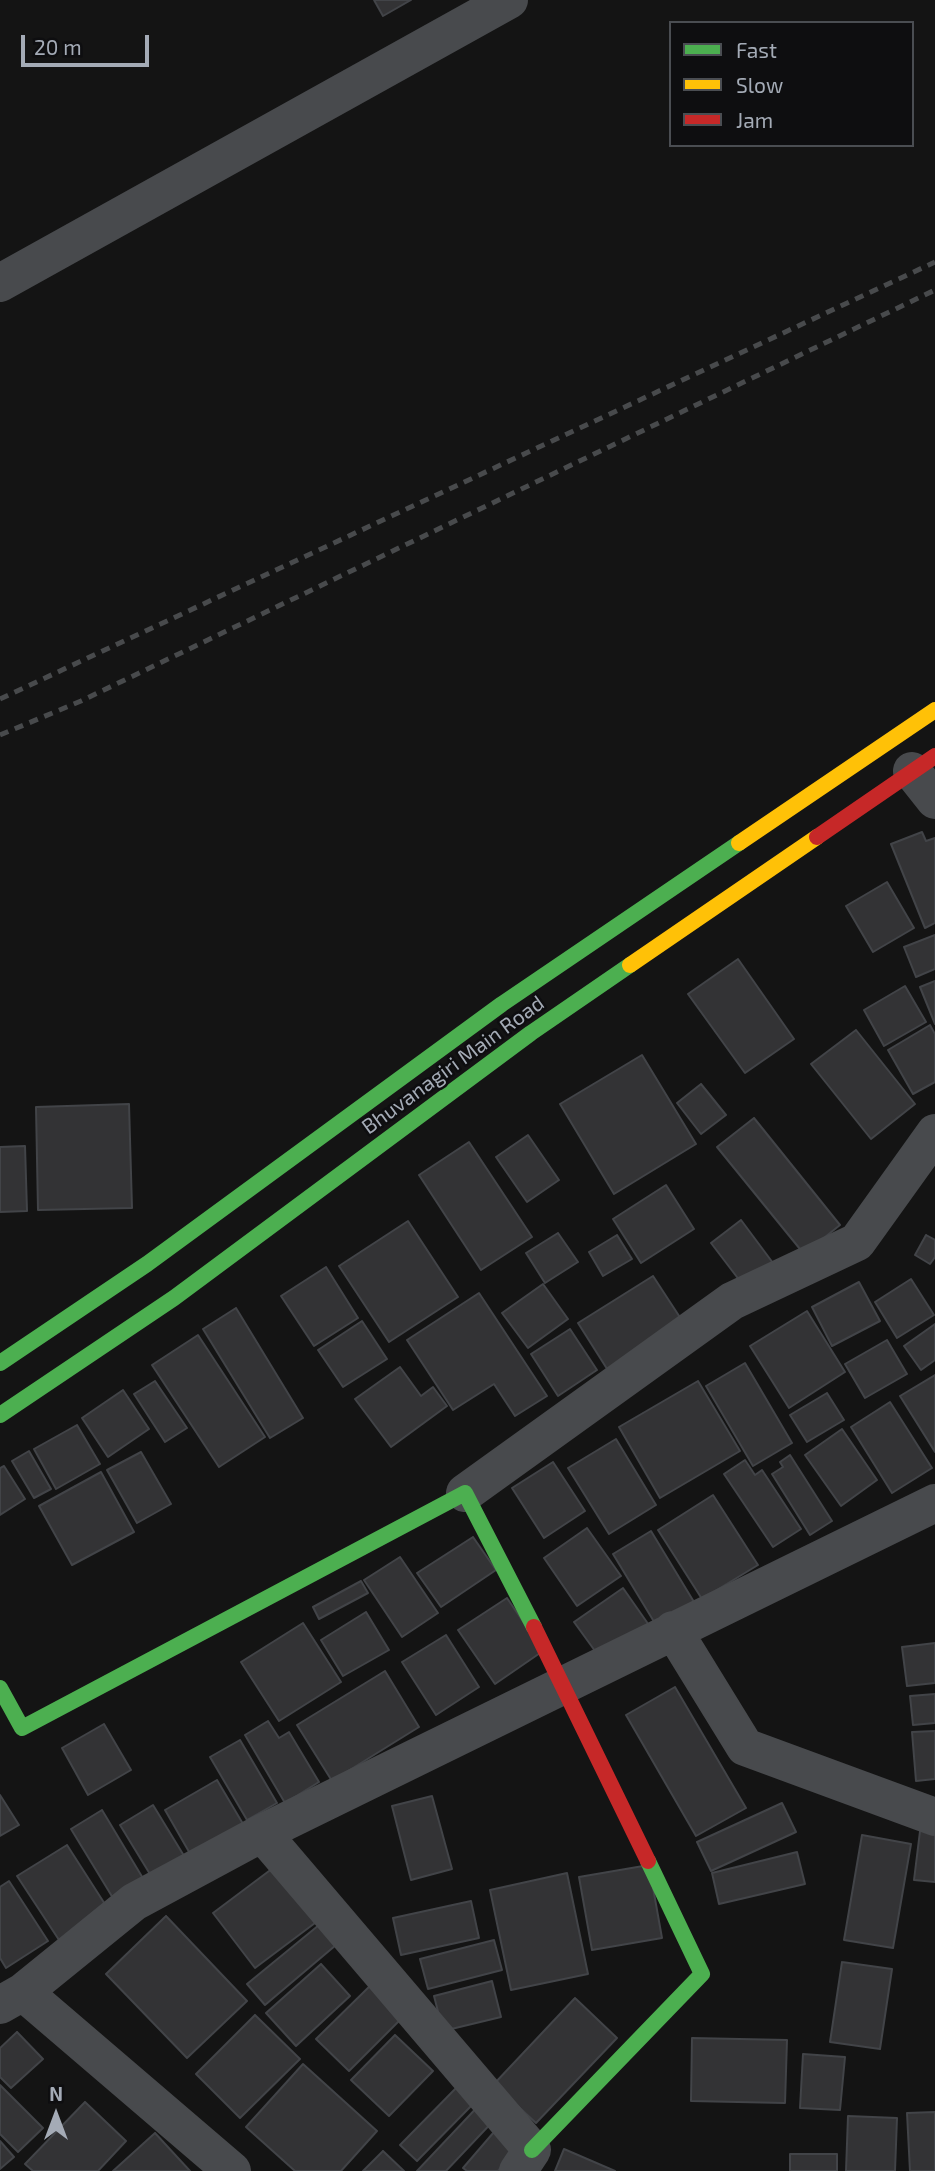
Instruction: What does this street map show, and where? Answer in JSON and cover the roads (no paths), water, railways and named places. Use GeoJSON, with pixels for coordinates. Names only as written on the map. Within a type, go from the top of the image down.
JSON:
{"type":"FeatureCollection","features":[{"type":"Feature","properties":{"kind":"main road","name":"Bhuvanagiri Main Road"},"geometry":{"type":"LineString","coordinates":[[0,1363],[147,1264],[502,1004],[935,710]]}},
{"type":"Feature","properties":{"kind":"main road","name":"Bhuvanagiri Main Road"},"geometry":{"type":"LineString","coordinates":[[0,1415],[174,1298],[531,1032],[927,775]]}},
{"type":"Feature","properties":{"kind":"main road"},"geometry":{"type":"LineString","coordinates":[[0,1688],[22,1728],[465,1493],[563,1684],[702,1974],[525,2161]]}},
{"type":"Feature","properties":{"kind":"street"},"geometry":{"type":"LineString","coordinates":[[0,283],[509,0]]}},
{"type":"Feature","properties":{"kind":"street"},"geometry":{"type":"LineString","coordinates":[[465,1493],[732,1301],[857,1242],[935,1133]]}},
{"type":"Feature","properties":{"kind":"street"},"geometry":{"type":"LineString","coordinates":[[232,2171],[12,1999],[134,1902],[262,1833],[935,1503]]}},
{"type":"Feature","properties":{"kind":"street"},"geometry":{"type":"LineString","coordinates":[[673,1630],[745,1747],[935,1817]]}},
{"type":"Feature","properties":{"kind":"street"},"geometry":{"type":"LineString","coordinates":[[262,1833],[525,2161]]}},
{"type":"Feature","properties":{"kind":"railway"},"geometry":{"type":"LineString","coordinates":[[0,699],[935,262]]}},
{"type":"Feature","properties":{"kind":"railway"},"geometry":{"type":"LineString","coordinates":[[0,735],[81,701],[935,290]]}}]}
